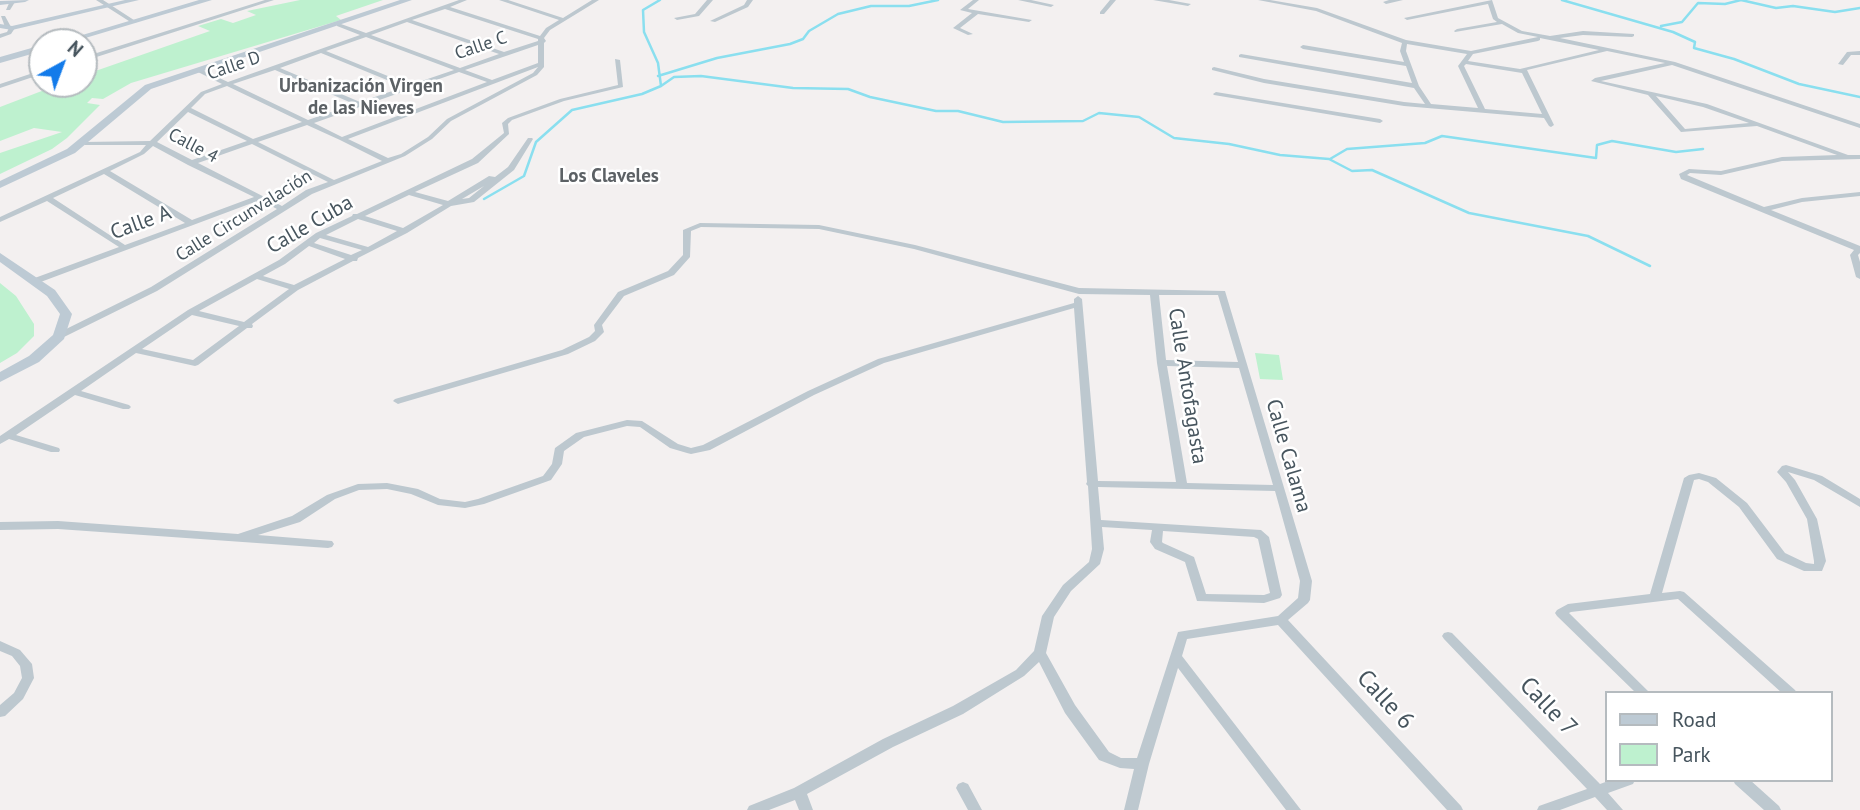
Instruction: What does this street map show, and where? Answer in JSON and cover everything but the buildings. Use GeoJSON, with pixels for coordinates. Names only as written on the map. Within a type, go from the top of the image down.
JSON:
{"type":"FeatureCollection","features":[{"type":"Feature","properties":{"kind":"street"},"geometry":{"type":"LineString","coordinates":[[0,3],[10,6],[25,0]]}},
{"type":"Feature","properties":{"kind":"street"},"geometry":{"type":"LineString","coordinates":[[99,0],[134,22]]}},
{"type":"Feature","properties":{"kind":"street"},"geometry":{"type":"LineString","coordinates":[[0,36],[9,33],[6,25],[135,0]]}},
{"type":"Feature","properties":{"kind":"street"},"geometry":{"type":"LineString","coordinates":[[98,32],[208,0]]}},
{"type":"Feature","properties":{"kind":"street"},"geometry":{"type":"LineString","coordinates":[[98,54],[271,0]]}},
{"type":"Feature","properties":{"kind":"street"},"geometry":{"type":"LineString","coordinates":[[0,185],[85,143],[140,92],[408,0]]}},
{"type":"Feature","properties":{"kind":"street","name":"Calle D"},"geometry":{"type":"LineString","coordinates":[[0,220],[142,153],[203,93],[464,0]]}},
{"type":"Feature","properties":{"kind":"street"},"geometry":{"type":"LineString","coordinates":[[502,0],[562,19]]}},
{"type":"Feature","properties":{"kind":"street"},"geometry":{"type":"LineString","coordinates":[[584,0],[594,1]]}},
{"type":"Feature","properties":{"kind":"street"},"geometry":{"type":"LineString","coordinates":[[677,18],[697,15],[710,0]]}},
{"type":"Feature","properties":{"kind":"street"},"geometry":{"type":"LineString","coordinates":[[713,21],[746,6],[750,0]]}},
{"type":"Feature","properties":{"kind":"street"},"geometry":{"type":"LineString","coordinates":[[976,0],[963,9],[1029,20]]}},
{"type":"Feature","properties":{"kind":"street"},"geometry":{"type":"LineString","coordinates":[[1021,0],[1051,5]]}},
{"type":"Feature","properties":{"kind":"street"},"geometry":{"type":"LineString","coordinates":[[1102,13],[1113,0]]}},
{"type":"Feature","properties":{"kind":"street"},"geometry":{"type":"LineString","coordinates":[[1156,0],[1188,4]]}},
{"type":"Feature","properties":{"kind":"street"},"geometry":{"type":"LineString","coordinates":[[1261,0],[1317,10],[1405,42],[1471,53],[1583,33],[1632,35]]}},
{"type":"Feature","properties":{"kind":"street"},"geometry":{"type":"LineString","coordinates":[[1386,2],[1400,0]]}},
{"type":"Feature","properties":{"kind":"street"},"geometry":{"type":"LineString","coordinates":[[342,139],[540,64],[542,40],[562,19],[594,1]]}},
{"type":"Feature","properties":{"kind":"street"},"geometry":{"type":"LineString","coordinates":[[1407,18],[1489,1],[1496,19],[1501,23],[1544,38],[1673,63],[1860,127]]}},
{"type":"Feature","properties":{"kind":"street"},"geometry":{"type":"LineString","coordinates":[[446,7],[542,40]]}},
{"type":"Feature","properties":{"kind":"street"},"geometry":{"type":"LineString","coordinates":[[976,13],[956,28],[970,34],[979,42]]}},
{"type":"Feature","properties":{"kind":"street"},"geometry":{"type":"LineString","coordinates":[[409,21],[503,55]]}},
{"type":"Feature","properties":{"kind":"street"},"geometry":{"type":"LineString","coordinates":[[1457,31],[1501,23]]}},
{"type":"Feature","properties":{"kind":"street"},"geometry":{"type":"LineString","coordinates":[[339,25],[509,89]]}},
{"type":"Feature","properties":{"kind":"street"},"geometry":{"type":"LineString","coordinates":[[959,33],[970,34]]}},
{"type":"Feature","properties":{"kind":"street","name":"Calle C"},"geometry":{"type":"LineString","coordinates":[[191,163],[542,40]]}},
{"type":"Feature","properties":{"kind":"street"},"geometry":{"type":"LineString","coordinates":[[1405,42],[1403,51],[1416,86],[1430,107]]}},
{"type":"Feature","properties":{"kind":"street"},"geometry":{"type":"LineString","coordinates":[[1303,47],[1409,65]]}},
{"type":"Feature","properties":{"kind":"street"},"geometry":{"type":"LineString","coordinates":[[1465,62],[1523,71],[1533,65],[1606,50]]}},
{"type":"Feature","properties":{"kind":"street"},"geometry":{"type":"LineString","coordinates":[[0,60],[28,52]]}},
{"type":"Feature","properties":{"kind":"street"},"geometry":{"type":"LineString","coordinates":[[323,52],[409,87]]}},
{"type":"Feature","properties":{"kind":"street"},"geometry":{"type":"LineString","coordinates":[[1471,53],[1461,66],[1482,110]]}},
{"type":"Feature","properties":{"kind":"street"},"geometry":{"type":"LineString","coordinates":[[1841,64],[1849,53],[1860,53]]}},
{"type":"Feature","properties":{"kind":"street"},"geometry":{"type":"LineString","coordinates":[[1241,56],[1416,86]]}},
{"type":"Feature","properties":{"kind":"street","name":"Calle Cuba"},"geometry":{"type":"LineString","coordinates":[[4,438],[191,312],[255,276],[318,235],[462,168],[493,148],[507,133],[505,123],[510,119],[562,100],[621,86],[617,61]]}},
{"type":"Feature","properties":{"kind":"street"},"geometry":{"type":"LineString","coordinates":[[1673,63],[1594,80],[1705,105],[1845,156]]}},
{"type":"Feature","properties":{"kind":"street","name":"Calle Circunvalación"},"geometry":{"type":"LineString","coordinates":[[60,336],[154,289],[281,208],[331,181],[388,160],[423,143],[449,120],[536,74],[540,64]]}},
{"type":"Feature","properties":{"kind":"street"},"geometry":{"type":"LineString","coordinates":[[276,68],[359,104]]}},
{"type":"Feature","properties":{"kind":"street"},"geometry":{"type":"LineString","coordinates":[[1214,69],[1264,81],[1430,107],[1547,116]]}},
{"type":"Feature","properties":{"kind":"street"},"geometry":{"type":"LineString","coordinates":[[198,70],[388,160]]}},
{"type":"Feature","properties":{"kind":"street"},"geometry":{"type":"LineString","coordinates":[[1523,71],[1551,125]]}},
{"type":"Feature","properties":{"kind":"street"},"geometry":{"type":"LineString","coordinates":[[0,86],[28,77]]}},
{"type":"Feature","properties":{"kind":"street"},"geometry":{"type":"LineString","coordinates":[[1250,99],[1264,81]]}},
{"type":"Feature","properties":{"kind":"street"},"geometry":{"type":"LineString","coordinates":[[1650,93],[1684,131],[1759,125]]}},
{"type":"Feature","properties":{"kind":"street"},"geometry":{"type":"LineString","coordinates":[[1216,94],[1380,121]]}},
{"type":"Feature","properties":{"kind":"street"},"geometry":{"type":"LineString","coordinates":[[187,109],[331,181]]}},
{"type":"Feature","properties":{"kind":"street"},"geometry":{"type":"LineString","coordinates":[[409,193],[449,204],[471,200],[511,169],[530,139]]}},
{"type":"Feature","properties":{"kind":"street","name":"Calle 4"},"geometry":{"type":"LineString","coordinates":[[85,143],[153,143],[281,208]]}},
{"type":"Feature","properties":{"kind":"street"},"geometry":{"type":"LineString","coordinates":[[1860,157],[1782,159],[1721,173],[1689,171],[1683,174],[1860,248],[1854,255],[1860,277]]}},
{"type":"Feature","properties":{"kind":"street"},"geometry":{"type":"LineString","coordinates":[[106,172],[191,223]]}},
{"type":"Feature","properties":{"kind":"street"},"geometry":{"type":"LineString","coordinates":[[134,350],[195,363],[249,326],[295,288],[354,259],[492,178]]}},
{"type":"Feature","properties":{"kind":"street"},"geometry":{"type":"LineString","coordinates":[[1763,209],[1801,200],[1860,194]]}},
{"type":"Feature","properties":{"kind":"street"},"geometry":{"type":"LineString","coordinates":[[48,198],[125,248]]}},
{"type":"Feature","properties":{"kind":"street","name":"Calle A"},"geometry":{"type":"LineString","coordinates":[[35,281],[259,198]]}},
{"type":"Feature","properties":{"kind":"street"},"geometry":{"type":"LineString","coordinates":[[356,216],[404,231]]}},
{"type":"Feature","properties":{"kind":"street"},"geometry":{"type":"LineString","coordinates":[[398,401],[565,352],[592,339],[600,332],[598,325],[621,294],[633,286],[671,273],[687,255],[687,230],[700,225],[819,227],[915,247],[1079,291],[1154,292]]}},
{"type":"Feature","properties":{"kind":"street"},"geometry":{"type":"LineString","coordinates":[[318,235],[370,250]]}},
{"type":"Feature","properties":{"kind":"street"},"geometry":{"type":"LineString","coordinates":[[307,243],[354,259]]}},
{"type":"Feature","properties":{"kind":"street"},"geometry":{"type":"LineString","coordinates":[[0,257],[51,293],[66,314],[60,336],[34,359],[0,378]]}},
{"type":"Feature","properties":{"kind":"street"},"geometry":{"type":"LineString","coordinates":[[255,276],[295,288]]}},
{"type":"Feature","properties":{"kind":"street"},"geometry":{"type":"LineString","coordinates":[[754,810],[799,792],[888,743],[958,710],[1020,673],[1040,653],[1048,616],[1067,588],[1094,564],[1098,549],[1077,305],[1079,291]]}},
{"type":"Feature","properties":{"kind":"street","name":"Calle Calama"},"geometry":{"type":"LineString","coordinates":[[1154,292],[1222,293],[1306,581],[1304,600],[1281,620]]}},
{"type":"Feature","properties":{"kind":"street","name":"Calle Antofagasta"},"geometry":{"type":"LineString","coordinates":[[1154,292],[1162,363],[1182,485]]}},
{"type":"Feature","properties":{"kind":"street"},"geometry":{"type":"LineString","coordinates":[[240,537],[296,519],[331,497],[358,487],[387,486],[414,491],[438,502],[465,505],[480,502],[547,478],[557,464],[559,450],[580,435],[627,423],[642,424],[674,446],[691,450],[706,448],[811,393],[881,361],[1077,305]]}},
{"type":"Feature","properties":{"kind":"street"},"geometry":{"type":"LineString","coordinates":[[191,312],[249,326]]}},
{"type":"Feature","properties":{"kind":"street"},"geometry":{"type":"LineString","coordinates":[[1162,363],[1242,365]]}},
{"type":"Feature","properties":{"kind":"street"},"geometry":{"type":"LineString","coordinates":[[76,392],[126,407]]}},
{"type":"Feature","properties":{"kind":"street"},"geometry":{"type":"LineString","coordinates":[[4,438],[55,450]]}},
{"type":"Feature","properties":{"kind":"street"},"geometry":{"type":"LineString","coordinates":[[1655,597],[1689,478],[1699,476],[1712,480],[1743,505],[1781,556],[1804,567],[1818,568],[1820,561],[1812,519],[1790,480],[1782,472],[1786,468],[1818,478],[1860,504]]}},
{"type":"Feature","properties":{"kind":"street"},"geometry":{"type":"LineString","coordinates":[[1091,484],[1277,488]]}},
{"type":"Feature","properties":{"kind":"street"},"geometry":{"type":"LineString","coordinates":[[0,526],[58,525],[327,544]]}},
{"type":"Feature","properties":{"kind":"street"},"geometry":{"type":"LineString","coordinates":[[1096,526],[1157,533],[1257,533],[1263,537],[1276,595],[1273,598],[1204,599],[1199,595],[1190,560],[1159,546],[1157,533]]}},
{"type":"Feature","properties":{"kind":"street"},"geometry":{"type":"LineString","coordinates":[[1642,691],[1565,620],[1561,613],[1568,608],[1680,595],[1789,691]]}},
{"type":"Feature","properties":{"kind":"street"},"geometry":{"type":"LineString","coordinates":[[1131,810],[1142,764],[1182,635],[1281,620]]}},
{"type":"Feature","properties":{"kind":"street","name":"Calle 6"},"geometry":{"type":"LineString","coordinates":[[1281,620],[1455,810]]}},
{"type":"Feature","properties":{"kind":"street","name":"Calle 7"},"geometry":{"type":"LineString","coordinates":[[1448,636],[1616,810]]}},
{"type":"Feature","properties":{"kind":"street"},"geometry":{"type":"LineString","coordinates":[[0,646],[26,664],[28,678],[19,696],[0,712]]}},
{"type":"Feature","properties":{"kind":"street"},"geometry":{"type":"LineString","coordinates":[[1040,653],[1070,709],[1104,756],[1120,763],[1142,764]]}},
{"type":"Feature","properties":{"kind":"street"},"geometry":{"type":"LineString","coordinates":[[1176,657],[1294,810]]}},
{"type":"Feature","properties":{"kind":"street"},"geometry":{"type":"LineString","coordinates":[[1544,810],[1623,782]]}},
{"type":"Feature","properties":{"kind":"street"},"geometry":{"type":"LineString","coordinates":[[1742,782],[1774,810]]}},
{"type":"Feature","properties":{"kind":"street"},"geometry":{"type":"LineString","coordinates":[[963,788],[975,810]]}},
{"type":"Feature","properties":{"kind":"street"},"geometry":{"type":"LineString","coordinates":[[799,792],[806,810]]}},
{"type":"Feature","properties":{"kind":"green space"},"geometry":{"type":"Polygon","coordinates":[[[300,0],[383,0],[336,16],[341,20],[131,83],[103,99],[92,98],[98,98],[98,70],[210,31],[198,26],[221,19],[233,23],[256,15],[247,11],[300,0]]]}},
{"type":"Feature","properties":{"kind":"green space"},"geometry":{"type":"Polygon","coordinates":[[[28,96],[92,98],[87,103],[100,105],[52,149],[0,174],[0,153],[62,132],[34,128],[0,141],[0,107],[28,96]]]}},
{"type":"Feature","properties":{"kind":"green space"},"geometry":{"type":"Polygon","coordinates":[[[0,283],[16,296],[34,324],[34,336],[17,353],[0,363],[0,283]]]}},
{"type":"Feature","properties":{"kind":"green space"},"geometry":{"type":"Polygon","coordinates":[[[1255,353],[1279,355],[1283,380],[1260,379],[1255,353]]]}},
{"type":"Feature","properties":{"kind":"waterway"},"geometry":{"type":"LineString","coordinates":[[660,0],[643,10],[644,32],[658,63],[660,76]]}},
{"type":"Feature","properties":{"kind":"waterway"},"geometry":{"type":"LineString","coordinates":[[660,76],[717,58],[790,44],[803,39],[809,31],[838,14],[871,6],[909,6],[938,0]]}},
{"type":"Feature","properties":{"kind":"waterway"},"geometry":{"type":"LineString","coordinates":[[1562,0],[1673,32],[1695,42],[1694,48],[1734,59],[1799,84],[1860,97]]}},
{"type":"Feature","properties":{"kind":"waterway"},"geometry":{"type":"LineString","coordinates":[[1661,26],[1682,22],[1698,3],[1725,4],[1741,0],[1776,8],[1793,6],[1835,12],[1860,8]]}},
{"type":"Feature","properties":{"kind":"waterway"},"geometry":{"type":"LineString","coordinates":[[660,76],[661,86]]}},
{"type":"Feature","properties":{"kind":"waterway"},"geometry":{"type":"LineString","coordinates":[[661,86],[674,77],[701,76],[793,88],[848,89],[870,97],[936,111],[958,111],[1003,122],[1083,121],[1099,113],[1139,117],[1174,138],[1229,144],[1280,155],[1329,159],[1352,171],[1372,170],[1469,213],[1588,236],[1650,266]]}},
{"type":"Feature","properties":{"kind":"waterway"},"geometry":{"type":"LineString","coordinates":[[484,199],[524,176],[536,142],[572,110],[642,94],[661,86]]}},
{"type":"Feature","properties":{"kind":"waterway"},"geometry":{"type":"LineString","coordinates":[[1330,159],[1347,149],[1425,143],[1442,136],[1596,158],[1597,145],[1612,141],[1676,152],[1703,149]]}},
{"type":"Feature","properties":{"kind":"district","name":"Urbanización Virgen de las Nieves"},"geometry":{"type":"Point","coordinates":[361,98]}},
{"type":"Feature","properties":{"kind":"district","name":"Los Claveles"},"geometry":{"type":"Point","coordinates":[609,177]}}]}
